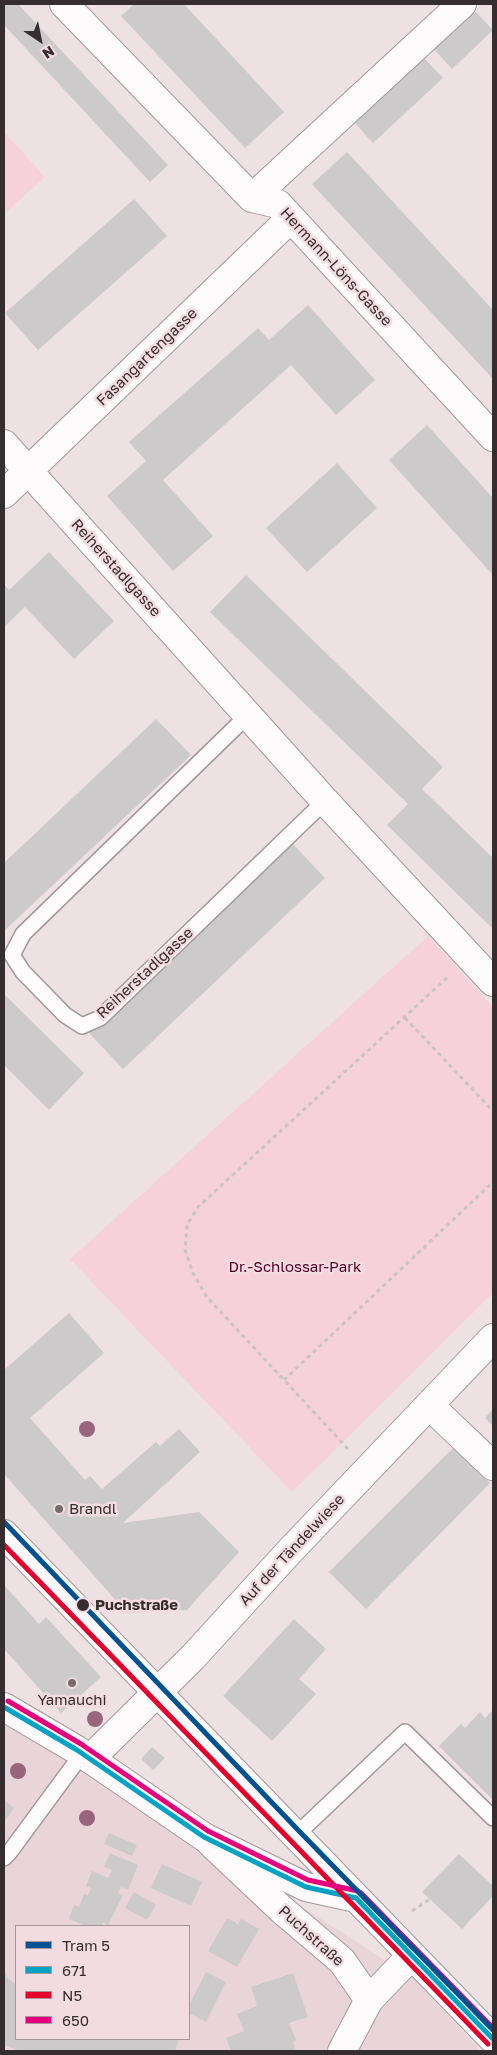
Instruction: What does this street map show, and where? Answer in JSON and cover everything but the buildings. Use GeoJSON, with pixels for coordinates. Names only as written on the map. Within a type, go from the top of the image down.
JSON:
{"type":"FeatureCollection","features":[{"type":"Feature","properties":{"kind":"street"},"geometry":{"type":"LineString","coordinates":[[64,4],[252,198],[462,4]]}},
{"type":"Feature","properties":{"kind":"street","name":"Hermann-Löns-Gasse"},"geometry":{"type":"LineString","coordinates":[[252,198],[278,204],[493,437]]}},
{"type":"Feature","properties":{"kind":"street","name":"Fasangartengasse"},"geometry":{"type":"LineString","coordinates":[[4,494],[290,219]]}},
{"type":"Feature","properties":{"kind":"street","name":"Reiherstadlgasse"},"geometry":{"type":"LineString","coordinates":[[4,444],[325,801],[493,982]]}},
{"type":"Feature","properties":{"kind":"street","name":"Auf der Tändelwiese"},"geometry":{"type":"LineString","coordinates":[[86,1757],[193,1658],[289,1552],[493,1338]]}},
{"type":"Feature","properties":{"kind":"street"},"geometry":{"type":"LineString","coordinates":[[429,1405],[493,1466]]}},
{"type":"Feature","properties":{"kind":"street"},"geometry":{"type":"LineString","coordinates":[[4,1534],[493,2039]]}},
{"type":"Feature","properties":{"kind":"street","name":"Puchstraße"},"geometry":{"type":"LineString","coordinates":[[4,1707],[86,1757],[204,1837],[306,1887],[356,1898]]}},
{"type":"Feature","properties":{"kind":"street","name":"Puchstraße"},"geometry":{"type":"LineString","coordinates":[[204,1837],[281,1909],[342,1961],[369,2000]]}},
{"type":"Feature","properties":{"kind":"street"},"geometry":{"type":"LineString","coordinates":[[342,2051],[369,2000],[411,1956]]}},
{"type":"Feature","properties":{"kind":"lane","name":"Reiherstadlgasse"},"geometry":{"type":"LineString","coordinates":[[248,715],[23,934],[12,955],[23,972],[66,1015],[82,1026],[100,1018],[325,801]]}},
{"type":"Feature","properties":{"kind":"lane"},"geometry":{"type":"LineString","coordinates":[[295,1836],[405,1732],[493,1818]]}},
{"type":"Feature","properties":{"kind":"lane"},"geometry":{"type":"LineString","coordinates":[[4,1858],[86,1757]]}},
{"type":"Feature","properties":{"kind":"path"},"geometry":{"type":"LineString","coordinates":[[354,1455],[207,1296],[193,1274],[184,1250],[187,1225],[198,1206],[405,1018],[454,970]]}},
{"type":"Feature","properties":{"kind":"path"},"geometry":{"type":"LineString","coordinates":[[405,1018],[493,1111]]}},
{"type":"Feature","properties":{"kind":"path"},"geometry":{"type":"LineString","coordinates":[[284,1380],[493,1182]]}},
{"type":"Feature","properties":{"kind":"path"},"geometry":{"type":"LineString","coordinates":[[412,1911],[430,1899]]}},
{"type":"Feature","properties":{"kind":"shaded area"},"geometry":{"type":"Polygon","coordinates":[[[4,1716],[413,1978],[481,2051],[4,2051],[4,1716]]]}},
{"type":"Feature","properties":{"kind":"green space"},"geometry":{"type":"Polygon","coordinates":[[[4,132],[45,177],[4,214],[4,132]]]}},
{"type":"Feature","properties":{"kind":"green space","name":"Dr.-Schlossar-Park"},"geometry":{"type":"Polygon","coordinates":[[[428,936],[493,1007],[493,1293],[292,1492],[70,1259],[428,936]]]}},
{"type":"Feature","properties":{"kind":"tram line","name":"5"},"geometry":{"type":"LineString","coordinates":[[4,1522],[299,1831],[493,2030]]}},
{"type":"Feature","properties":{"kind":"transit line","name":"N5"},"geometry":{"type":"LineString","coordinates":[[4,1545],[488,2044]]}},
{"type":"Feature","properties":{"kind":"transit line","name":"650"},"geometry":{"type":"LineString","coordinates":[[8,1701],[81,1744],[208,1831],[308,1880],[358,1891]]}},
{"type":"Feature","properties":{"kind":"transit line","name":"671"},"geometry":{"type":"LineString","coordinates":[[4,1707],[77,1750],[204,1837],[306,1887],[356,1898]]}},
{"type":"Feature","properties":{"kind":"transit line","name":"650"},"geometry":{"type":"LineString","coordinates":[[361,1893],[493,2028]]}},
{"type":"Feature","properties":{"kind":"transit line","name":"671"},"geometry":{"type":"LineString","coordinates":[[356,1898],[493,2039]]}},
{"type":"Feature","properties":{"kind":"place","name":"Brandl"},"geometry":{"type":"Point","coordinates":[59,1509]}},
{"type":"Feature","properties":{"kind":"place","name":"Puchstraße"},"geometry":{"type":"Point","coordinates":[83,1605]}},
{"type":"Feature","properties":{"kind":"place","name":"Yamauchi"},"geometry":{"type":"Point","coordinates":[72,1683]}}]}
